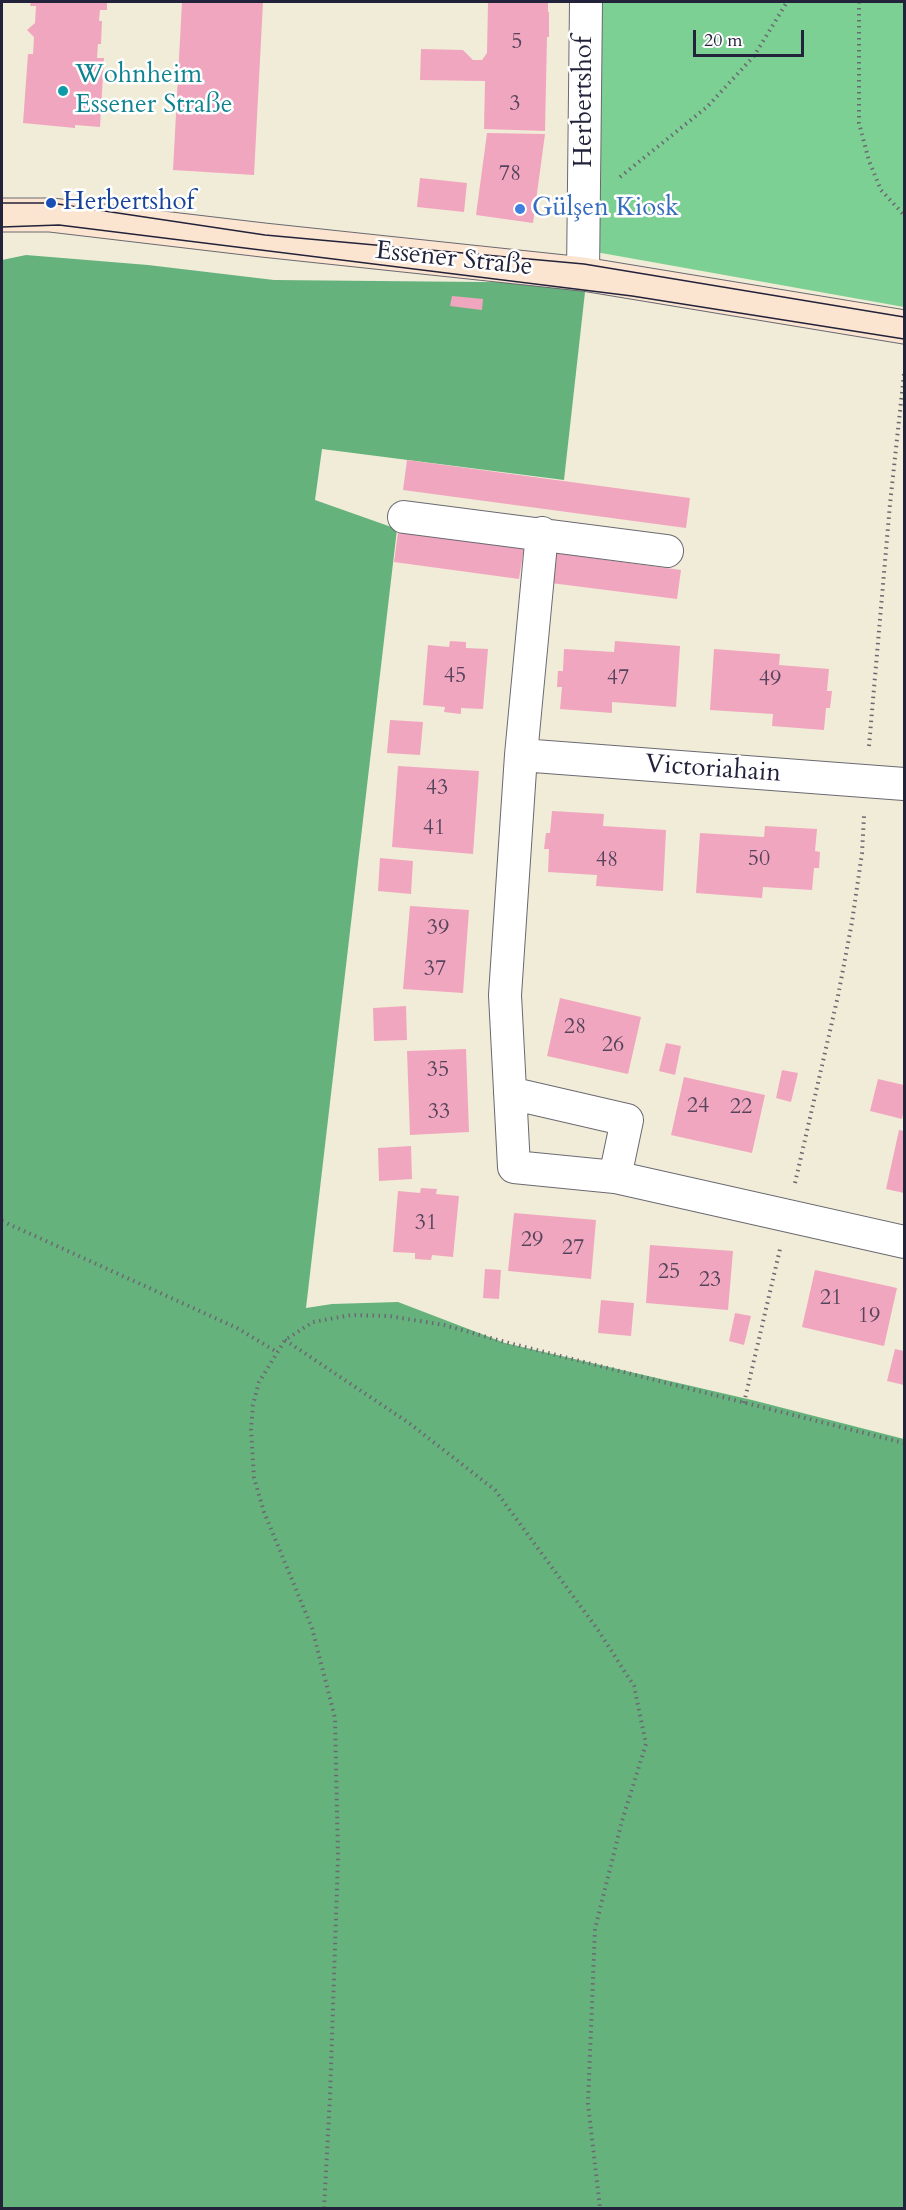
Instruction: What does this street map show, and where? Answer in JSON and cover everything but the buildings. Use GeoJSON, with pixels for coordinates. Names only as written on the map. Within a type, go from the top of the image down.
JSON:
{"type":"FeatureCollection","features":[{"type":"Feature","properties":{"kind":"main road","name":"Essener Straße"},"geometry":{"type":"LineString","coordinates":[[2,215],[51,215],[583,274],[904,327]]}},
{"type":"Feature","properties":{"kind":"street","name":"Herbertshof"},"geometry":{"type":"LineString","coordinates":[[583,274],[586,2]]}},
{"type":"Feature","properties":{"kind":"street"},"geometry":{"type":"LineString","coordinates":[[404,517],[542,533],[667,551]]}},
{"type":"Feature","properties":{"kind":"street"},"geometry":{"type":"LineString","coordinates":[[542,533],[521,755],[505,994],[514,1167],[615,1177],[904,1242]]}},
{"type":"Feature","properties":{"kind":"street","name":"Victoriahain"},"geometry":{"type":"LineString","coordinates":[[521,755],[904,784]]}},
{"type":"Feature","properties":{"kind":"street"},"geometry":{"type":"LineString","coordinates":[[510,1093],[627,1120],[615,1177]]}},
{"type":"Feature","properties":{"kind":"path"},"geometry":{"type":"LineString","coordinates":[[584,206],[707,107],[754,56],[787,2]]}},
{"type":"Feature","properties":{"kind":"path"},"geometry":{"type":"LineString","coordinates":[[859,2],[859,123],[869,161],[880,190],[904,215]]}},
{"type":"Feature","properties":{"kind":"path"},"geometry":{"type":"LineString","coordinates":[[744,1403],[838,996],[852,922],[862,853],[889,515],[904,374]]}},
{"type":"Feature","properties":{"kind":"path"},"geometry":{"type":"LineString","coordinates":[[2,1221],[237,1328],[277,1352]]}},
{"type":"Feature","properties":{"kind":"path"},"geometry":{"type":"LineString","coordinates":[[324,2208],[338,1858],[335,1718],[312,1628],[264,1512],[255,1478],[251,1429],[253,1405],[259,1383],[285,1340],[313,1322],[351,1316],[389,1316],[444,1325],[904,1443]]}},
{"type":"Feature","properties":{"kind":"path"},"geometry":{"type":"LineString","coordinates":[[285,1340],[409,1423],[495,1490],[598,1630],[634,1686],[646,1744],[622,1821],[595,1929],[588,2104],[600,2208]]}},
{"type":"Feature","properties":{"kind":"green space"},"geometry":{"type":"Polygon","coordinates":[[[591,2],[904,2],[904,307],[590,251],[591,2]]]}},
{"type":"Feature","properties":{"kind":"green space"},"geometry":{"type":"Polygon","coordinates":[[[26,255],[148,265],[274,280],[586,283],[564,480],[322,449],[315,500],[397,529],[306,1308],[332,1304],[398,1302],[505,1343],[752,1400],[904,1439],[904,2208],[2,2208],[2,260],[26,255]]]}},
{"type":"Feature","properties":{"kind":"tram line"},"geometry":{"type":"LineString","coordinates":[[2,203],[51,203],[265,235],[584,264],[904,317]]}},
{"type":"Feature","properties":{"kind":"tram line"},"geometry":{"type":"LineString","coordinates":[[2,227],[59,225],[632,296],[904,339]]}},
{"type":"Feature","properties":{"kind":"place","name":"Wohnheim Essener Straße"},"geometry":{"type":"Point","coordinates":[63,91]}},
{"type":"Feature","properties":{"kind":"place","name":"Herbertshof"},"geometry":{"type":"Point","coordinates":[51,203]}},
{"type":"Feature","properties":{"kind":"place","name":"Gülşen Kiosk"},"geometry":{"type":"Point","coordinates":[520,209]}}]}
